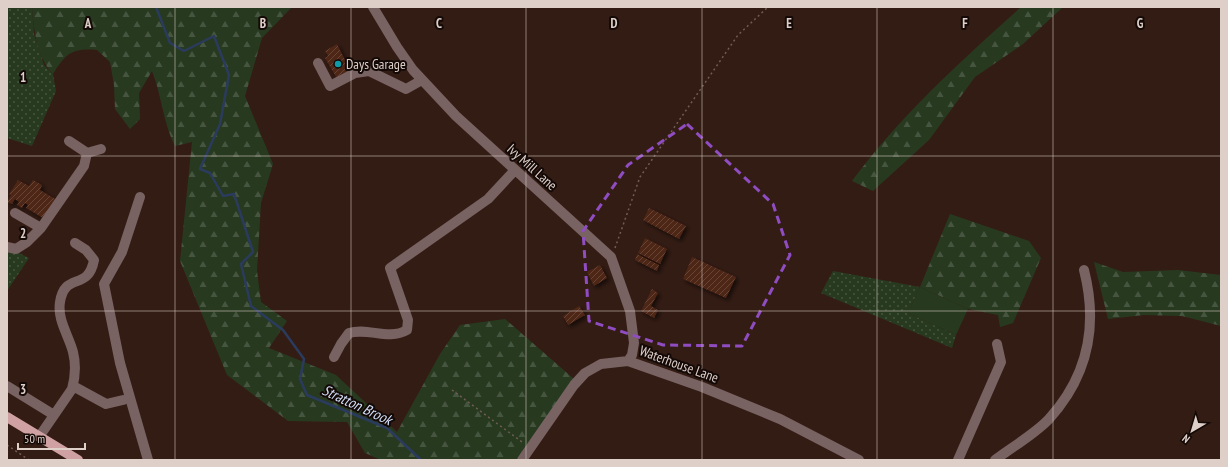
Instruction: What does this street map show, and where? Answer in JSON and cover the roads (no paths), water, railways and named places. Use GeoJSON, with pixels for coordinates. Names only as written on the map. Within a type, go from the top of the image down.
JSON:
{"type":"FeatureCollection","features":[{"type":"Feature","properties":{"kind":"main road"},"geometry":{"type":"LineString","coordinates":[[7,417],[78,460]]}},
{"type":"Feature","properties":{"kind":"street","name":"Ivy Mill Lane"},"geometry":{"type":"LineString","coordinates":[[373,7],[397,47],[422,80],[456,116],[612,257],[630,311],[634,342],[632,355],[628,361]]}},
{"type":"Feature","properties":{"kind":"street"},"geometry":{"type":"LineString","coordinates":[[318,63],[330,86],[355,73],[369,72],[406,89],[422,80]]}},
{"type":"Feature","properties":{"kind":"street"},"geometry":{"type":"LineString","coordinates":[[69,141],[87,153],[101,149]]}},
{"type":"Feature","properties":{"kind":"street"},"geometry":{"type":"LineString","coordinates":[[7,247],[16,249],[27,242],[41,228],[84,166],[87,153]]}},
{"type":"Feature","properties":{"kind":"street"},"geometry":{"type":"LineString","coordinates":[[334,357],[341,344],[349,334],[360,332],[386,335],[407,330],[408,320],[390,268],[488,199],[515,170]]}},
{"type":"Feature","properties":{"kind":"street"},"geometry":{"type":"LineString","coordinates":[[140,197],[122,252],[104,284],[120,363],[148,460]]}},
{"type":"Feature","properties":{"kind":"street"},"geometry":{"type":"LineString","coordinates":[[16,213],[41,228]]}},
{"type":"Feature","properties":{"kind":"street"},"geometry":{"type":"LineString","coordinates":[[39,437],[73,386],[75,369],[74,353],[59,314],[62,291],[67,285],[90,275],[94,260],[86,250],[75,243]]}},
{"type":"Feature","properties":{"kind":"street"},"geometry":{"type":"LineString","coordinates":[[995,460],[1048,420],[1066,398],[1082,365],[1091,330],[1087,284],[1084,270]]}},
{"type":"Feature","properties":{"kind":"street"},"geometry":{"type":"LineString","coordinates":[[958,460],[1001,362],[997,344]]}},
{"type":"Feature","properties":{"kind":"street","name":"Waterhouse Lane"},"geometry":{"type":"LineString","coordinates":[[522,460],[574,385],[585,373],[601,364],[628,361],[696,385],[780,419],[859,460]]}},
{"type":"Feature","properties":{"kind":"street"},"geometry":{"type":"LineString","coordinates":[[7,386],[54,415]]}},
{"type":"Feature","properties":{"kind":"street"},"geometry":{"type":"LineString","coordinates":[[73,386],[106,404],[124,400]]}},
{"type":"Feature","properties":{"kind":"waterway","name":"Stratton Brook"},"geometry":{"type":"LineString","coordinates":[[156,7],[170,43],[184,51],[214,36],[229,75],[220,124],[200,169],[210,173],[223,196],[234,194],[253,252],[241,264],[251,306],[283,330],[304,359],[300,379],[307,395],[387,428],[421,460]]}},
{"type":"Feature","properties":{"kind":"place","name":"Days Garage"},"geometry":{"type":"Point","coordinates":[338,64]}}]}
